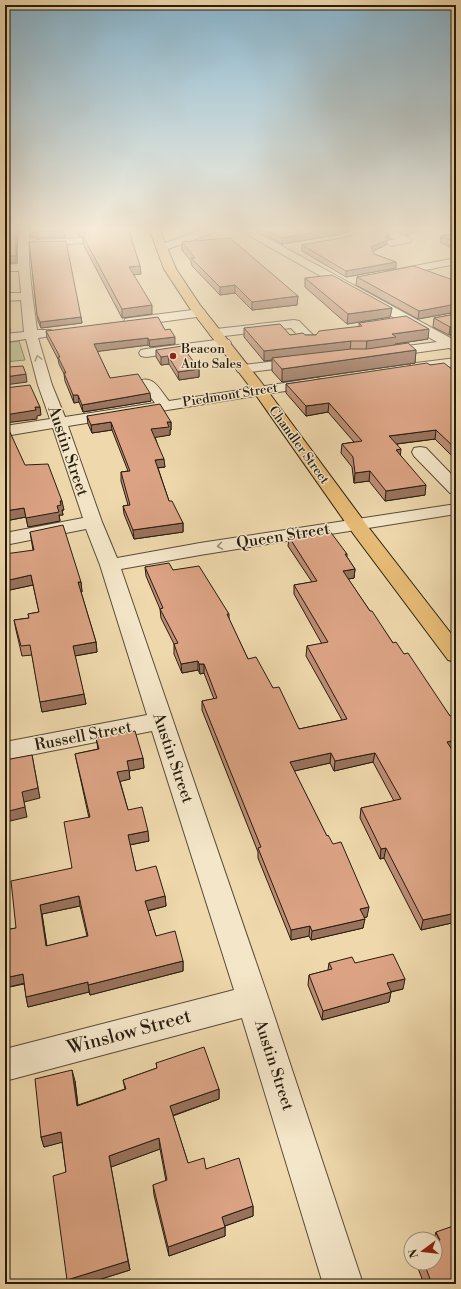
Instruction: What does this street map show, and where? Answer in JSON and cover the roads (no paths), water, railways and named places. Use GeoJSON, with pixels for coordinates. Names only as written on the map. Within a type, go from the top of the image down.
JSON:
{"type":"FeatureCollection","features":[{"type":"Feature","properties":{"kind":"main road","name":"Chandler Street"},"geometry":{"type":"LineString","coordinates":[[183,288],[200,313],[260,391],[356,524],[456,655]]}},
{"type":"Feature","properties":{"kind":"street","name":"Austin Street"},"geometry":{"type":"LineString","coordinates":[[26,288],[31,335],[45,385],[93,522],[110,565],[253,1000],[343,1284]]}},
{"type":"Feature","properties":{"kind":"street"},"geometry":{"type":"LineString","coordinates":[[350,288],[454,346]]}},
{"type":"Feature","properties":{"kind":"street"},"geometry":{"type":"LineString","coordinates":[[5,297],[27,296]]}},
{"type":"Feature","properties":{"kind":"street"},"geometry":{"type":"LineString","coordinates":[[118,324],[200,313]]}},
{"type":"Feature","properties":{"kind":"street"},"geometry":{"type":"LineString","coordinates":[[389,322],[434,321]]}},
{"type":"Feature","properties":{"kind":"street"},"geometry":{"type":"LineString","coordinates":[[146,353],[294,324],[310,340]]}},
{"type":"Feature","properties":{"kind":"street"},"geometry":{"type":"LineString","coordinates":[[5,338],[56,332]]}},
{"type":"Feature","properties":{"kind":"street"},"geometry":{"type":"LineString","coordinates":[[373,355],[454,346]]}},
{"type":"Feature","properties":{"kind":"street"},"geometry":{"type":"LineString","coordinates":[[243,369],[313,360]]}},
{"type":"Feature","properties":{"kind":"street"},"geometry":{"type":"LineString","coordinates":[[404,369],[456,362]]}},
{"type":"Feature","properties":{"kind":"street","name":"Piedmont Street"},"geometry":{"type":"LineString","coordinates":[[5,431],[331,380]]}},
{"type":"Feature","properties":{"kind":"street"},"geometry":{"type":"LineString","coordinates":[[148,383],[164,405]]}},
{"type":"Feature","properties":{"kind":"street"},"geometry":{"type":"LineString","coordinates":[[28,388],[45,385]]}},
{"type":"Feature","properties":{"kind":"street"},"geometry":{"type":"LineString","coordinates":[[420,452],[456,489]]}},
{"type":"Feature","properties":{"kind":"street","name":"Queen Street"},"geometry":{"type":"LineString","coordinates":[[110,565],[456,509]]}},
{"type":"Feature","properties":{"kind":"street"},"geometry":{"type":"LineString","coordinates":[[5,539],[93,522]]}},
{"type":"Feature","properties":{"kind":"street","name":"Russell Street"},"geometry":{"type":"LineString","coordinates":[[5,751],[161,721]]}},
{"type":"Feature","properties":{"kind":"street","name":"Winslow Street"},"geometry":{"type":"LineString","coordinates":[[5,1065],[253,1000]]}},
{"type":"Feature","properties":{"kind":"place","name":"Beacon Auto Sales"},"geometry":{"type":"Point","coordinates":[173,356]}}]}
